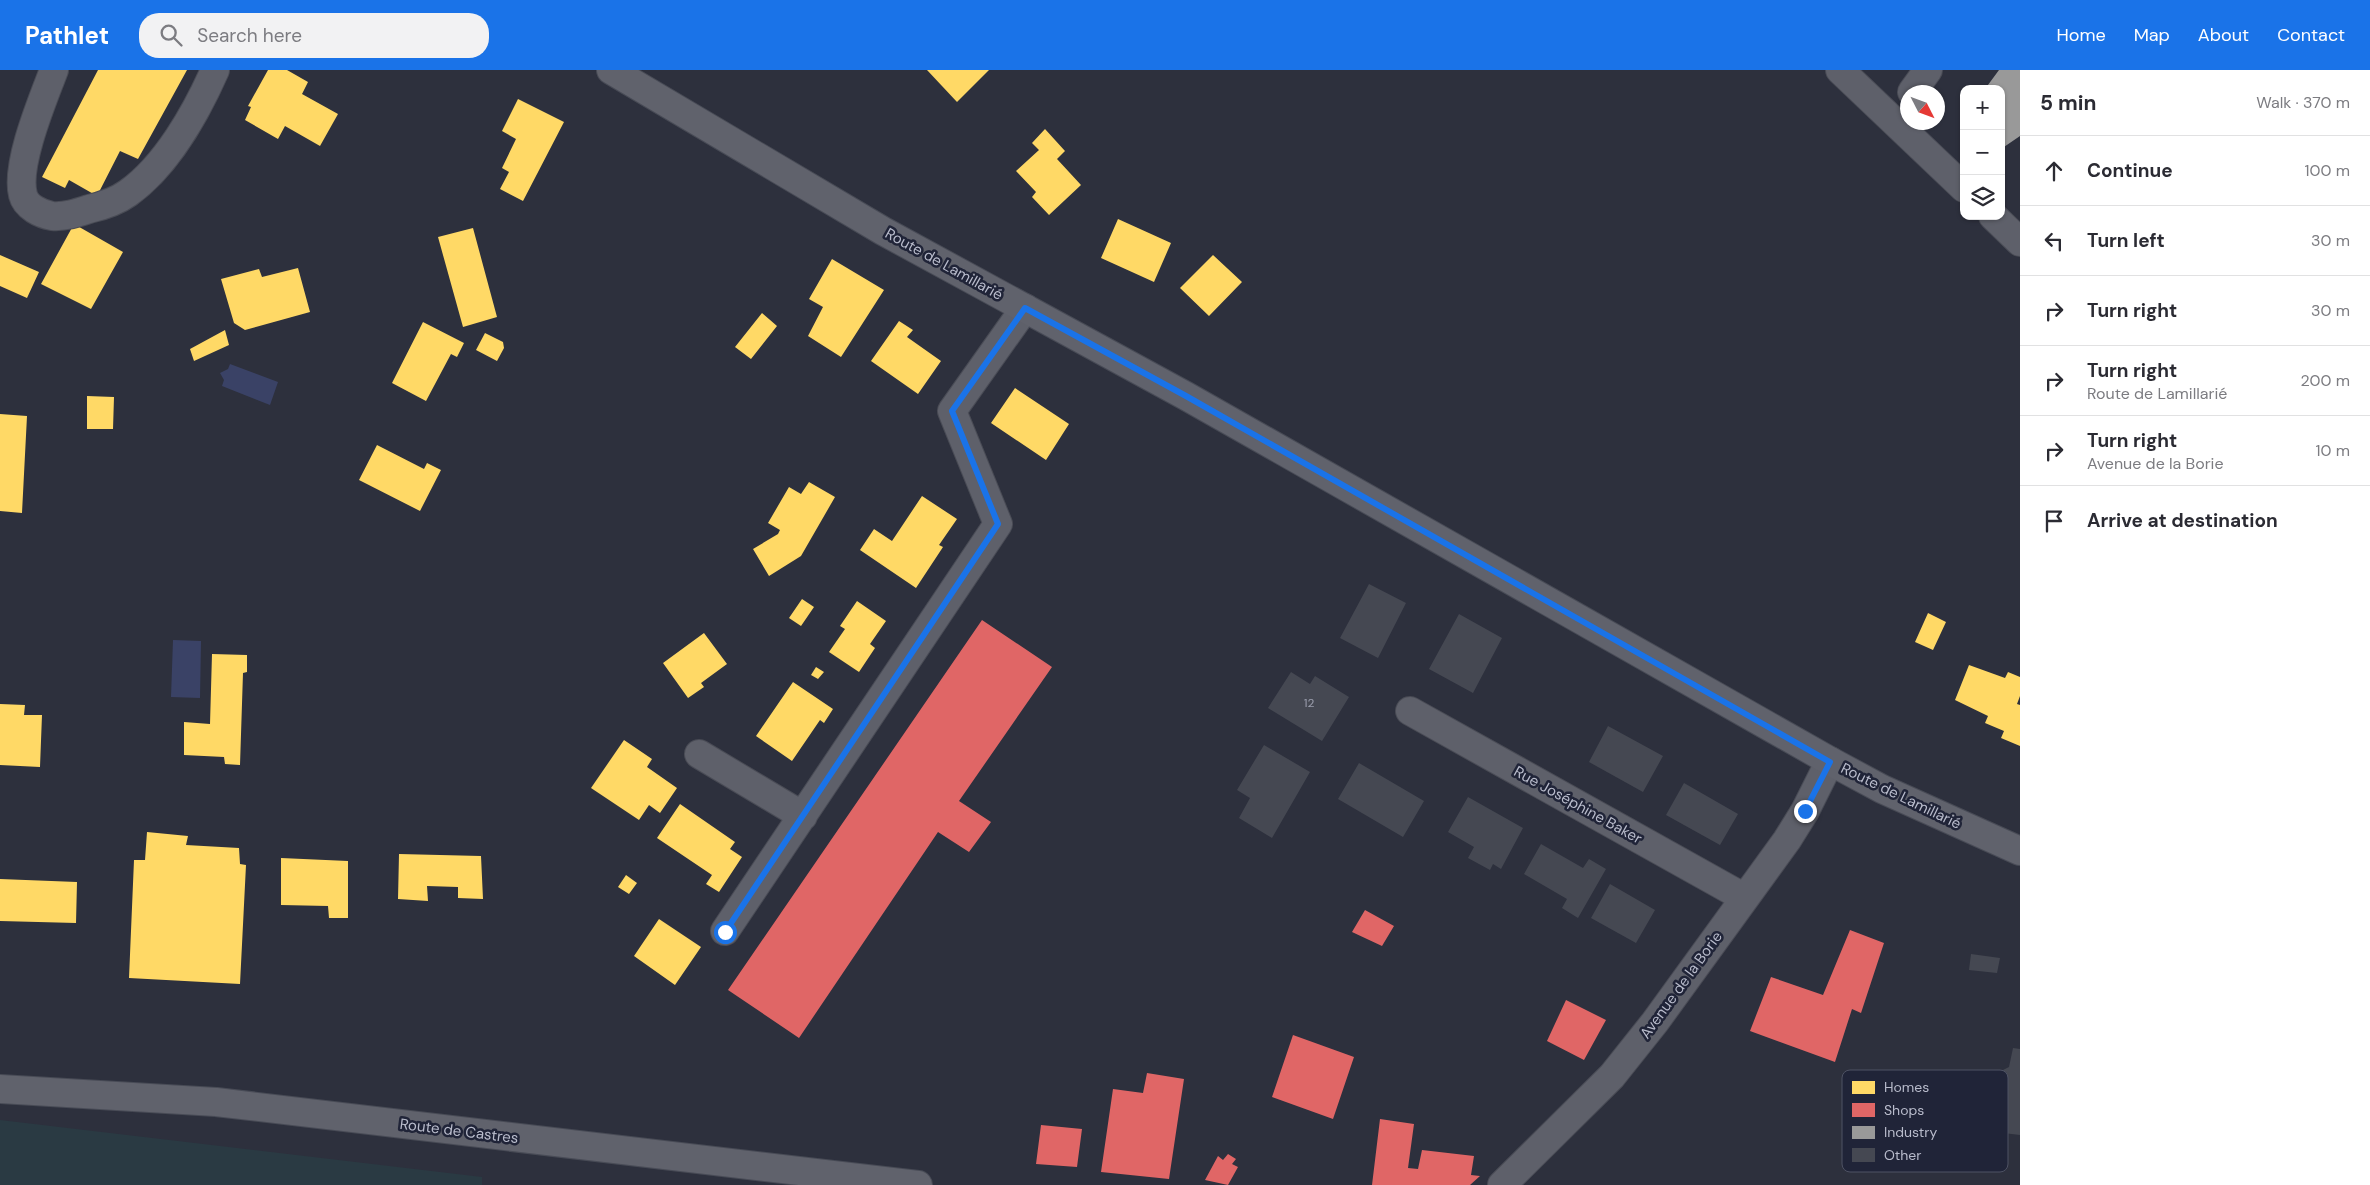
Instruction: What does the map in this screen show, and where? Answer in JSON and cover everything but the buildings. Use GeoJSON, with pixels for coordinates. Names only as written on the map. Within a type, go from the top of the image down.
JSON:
{"type":"FeatureCollection","features":[{"type":"Feature","properties":{"kind":"main road","name":"Route de Lamillarié"},"geometry":{"type":"LineString","coordinates":[[611,70],[883,231],[1186,396],[1830,762],[1882,789],[2020,851]]}},
{"type":"Feature","properties":{"kind":"main road","name":"Route de Castres"},"geometry":{"type":"LineString","coordinates":[[0,1089],[216,1102],[918,1185]]}},
{"type":"Feature","properties":{"kind":"street"},"geometry":{"type":"LineString","coordinates":[[54,70],[30,140],[24,163],[22,188],[24,200],[32,208],[48,215],[60,216],[100,206],[126,195],[146,179],[172,147],[215,70]]}},
{"type":"Feature","properties":{"kind":"street"},"geometry":{"type":"LineString","coordinates":[[1840,70],[1900,91]]}},
{"type":"Feature","properties":{"kind":"street"},"geometry":{"type":"LineString","coordinates":[[1931,130],[1960,181]]}},
{"type":"Feature","properties":{"kind":"street"},"geometry":{"type":"LineString","coordinates":[[1997,220],[2020,242]]}},
{"type":"Feature","properties":{"kind":"street"},"geometry":{"type":"LineString","coordinates":[[725,932],[998,524],[952,411],[1025,308]]}},
{"type":"Feature","properties":{"kind":"street","name":"Rue Joséphine Baker"},"geometry":{"type":"LineString","coordinates":[[1410,711],[1745,898]]}},
{"type":"Feature","properties":{"kind":"street"},"geometry":{"type":"LineString","coordinates":[[699,754],[803,816]]}},
{"type":"Feature","properties":{"kind":"street","name":"Avenue de la Borie"},"geometry":{"type":"LineString","coordinates":[[1502,1185],[1612,1076],[1655,1022],[1801,818],[1830,762]]}},
{"type":"Feature","properties":{"kind":"shaded area"},"geometry":{"type":"Polygon","coordinates":[[[0,1120],[482,1177],[482,1185],[0,1185],[0,1120]]]}},
{"type":"Feature","properties":{"kind":"water"},"geometry":{"type":"Polygon","coordinates":[[[230,364],[278,382],[270,405],[222,386],[224,380],[220,373],[228,369],[230,364]]]}},
{"type":"Feature","properties":{"kind":"water"},"geometry":{"type":"Polygon","coordinates":[[[173,640],[201,641],[200,698],[171,697],[173,640]]]}},
{"type":"Feature","properties":{"kind":"route"},"geometry":{"type":"LineString","coordinates":[[725,932],[998,524],[952,411],[1025,308],[1186,396],[1830,762],[1805,811]]}}]}
